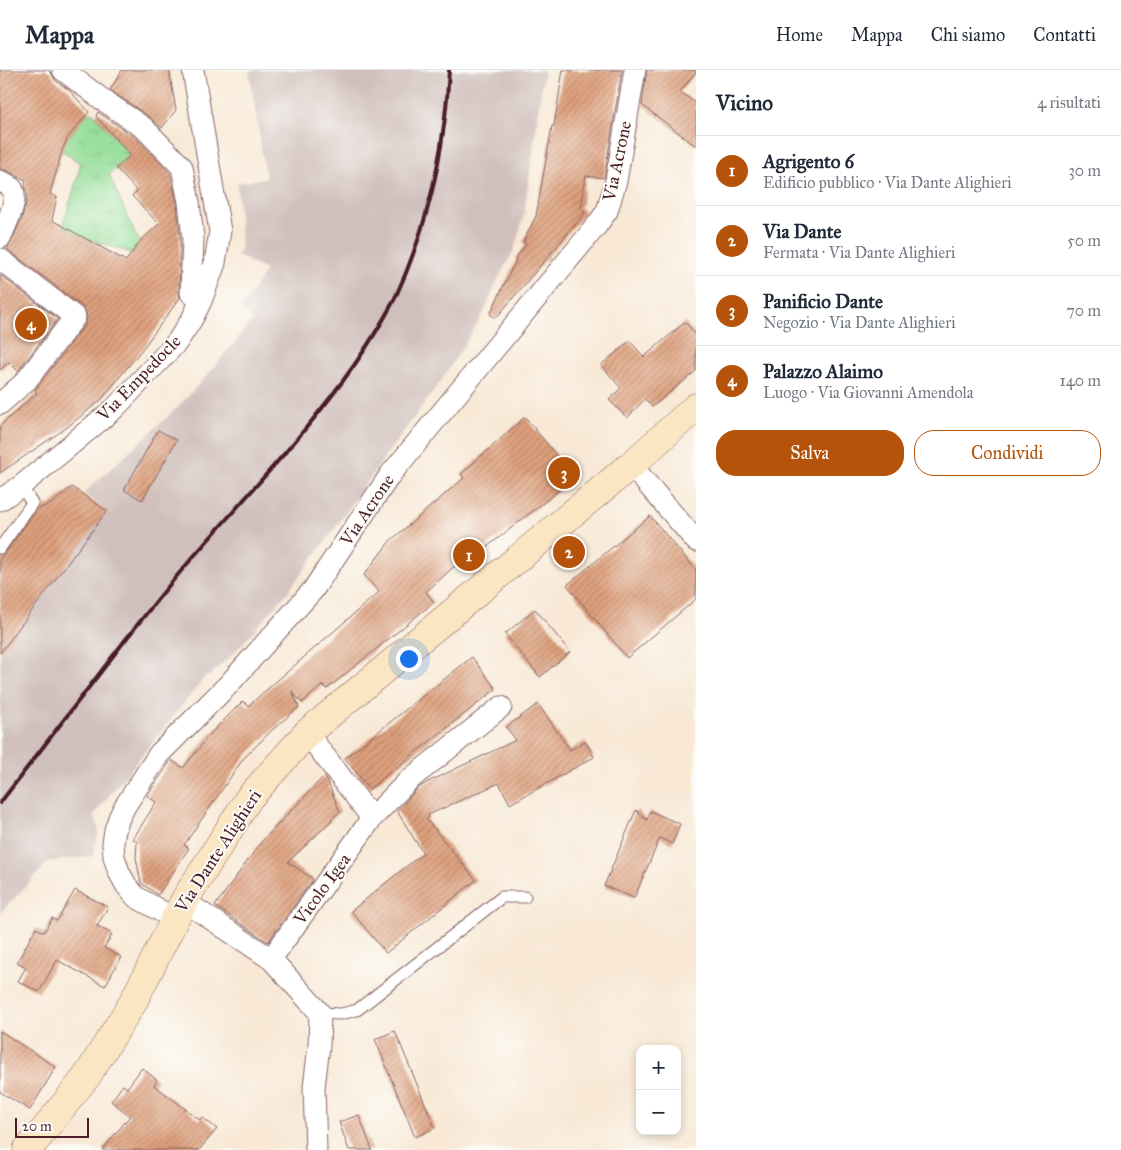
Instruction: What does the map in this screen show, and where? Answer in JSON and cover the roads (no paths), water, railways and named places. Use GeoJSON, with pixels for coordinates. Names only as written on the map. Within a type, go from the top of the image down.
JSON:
{"type":"FeatureCollection","features":[{"type":"Feature","properties":{"kind":"street"},"geometry":{"type":"LineString","coordinates":[[63,70],[144,128],[182,167],[189,202],[193,238],[191,293],[201,301]]}},
{"type":"Feature","properties":{"kind":"street","name":"Via Empedocle"},"geometry":{"type":"LineString","coordinates":[[0,500],[20,486],[115,408],[177,342],[201,301],[215,263],[220,231],[193,70]]}},
{"type":"Feature","properties":{"kind":"street","name":"Via Acrone"},"geometry":{"type":"LineString","coordinates":[[320,1013],[271,959],[179,910],[136,897],[126,885],[114,857],[115,830],[118,818],[159,754],[229,684],[313,590],[390,475],[607,211],[616,181],[635,70]]}},
{"type":"Feature","properties":{"kind":"street"},"geometry":{"type":"LineString","coordinates":[[0,181],[12,188],[15,197],[0,238]]}},
{"type":"Feature","properties":{"kind":"street"},"geometry":{"type":"LineString","coordinates":[[0,259],[74,317],[26,381],[0,404]]}},
{"type":"Feature","properties":{"kind":"street","name":"Via Dante Alighieri"},"geometry":{"type":"LineString","coordinates":[[27,1150],[87,1076],[132,1004],[179,910],[249,798],[307,733],[631,464],[696,407]]}},
{"type":"Feature","properties":{"kind":"street"},"geometry":{"type":"LineString","coordinates":[[631,464],[696,541]]}},
{"type":"Feature","properties":{"kind":"street","name":"Vicolo Igea"},"geometry":{"type":"LineString","coordinates":[[271,959],[372,818],[409,780],[501,707]]}},
{"type":"Feature","properties":{"kind":"street"},"geometry":{"type":"LineString","coordinates":[[307,733],[372,818]]}},
{"type":"Feature","properties":{"kind":"street"},"geometry":{"type":"LineString","coordinates":[[316,1150],[314,1087],[319,1046],[320,1013]]}},
{"type":"Feature","properties":{"kind":"lane"},"geometry":{"type":"LineString","coordinates":[[0,548],[32,503],[20,486]]}},
{"type":"Feature","properties":{"kind":"lane"},"geometry":{"type":"LineString","coordinates":[[320,1013],[341,1014],[357,1010],[502,898],[524,897]]}},
{"type":"Feature","properties":{"kind":"railway"},"geometry":{"type":"LineString","coordinates":[[0,803],[163,592],[335,392],[377,331],[408,269],[426,213],[444,128],[449,70]]}},
{"type":"Feature","properties":{"kind":"place","name":"Palazzo Alaimo"},"geometry":{"type":"Point","coordinates":[31,324]}},
{"type":"Feature","properties":{"kind":"place","name":"Panificio Dante"},"geometry":{"type":"Point","coordinates":[564,473]}},
{"type":"Feature","properties":{"kind":"place","name":"Via Dante"},"geometry":{"type":"Point","coordinates":[569,552]}},
{"type":"Feature","properties":{"kind":"place","name":"Agrigento 6"},"geometry":{"type":"Point","coordinates":[469,555]}}]}
